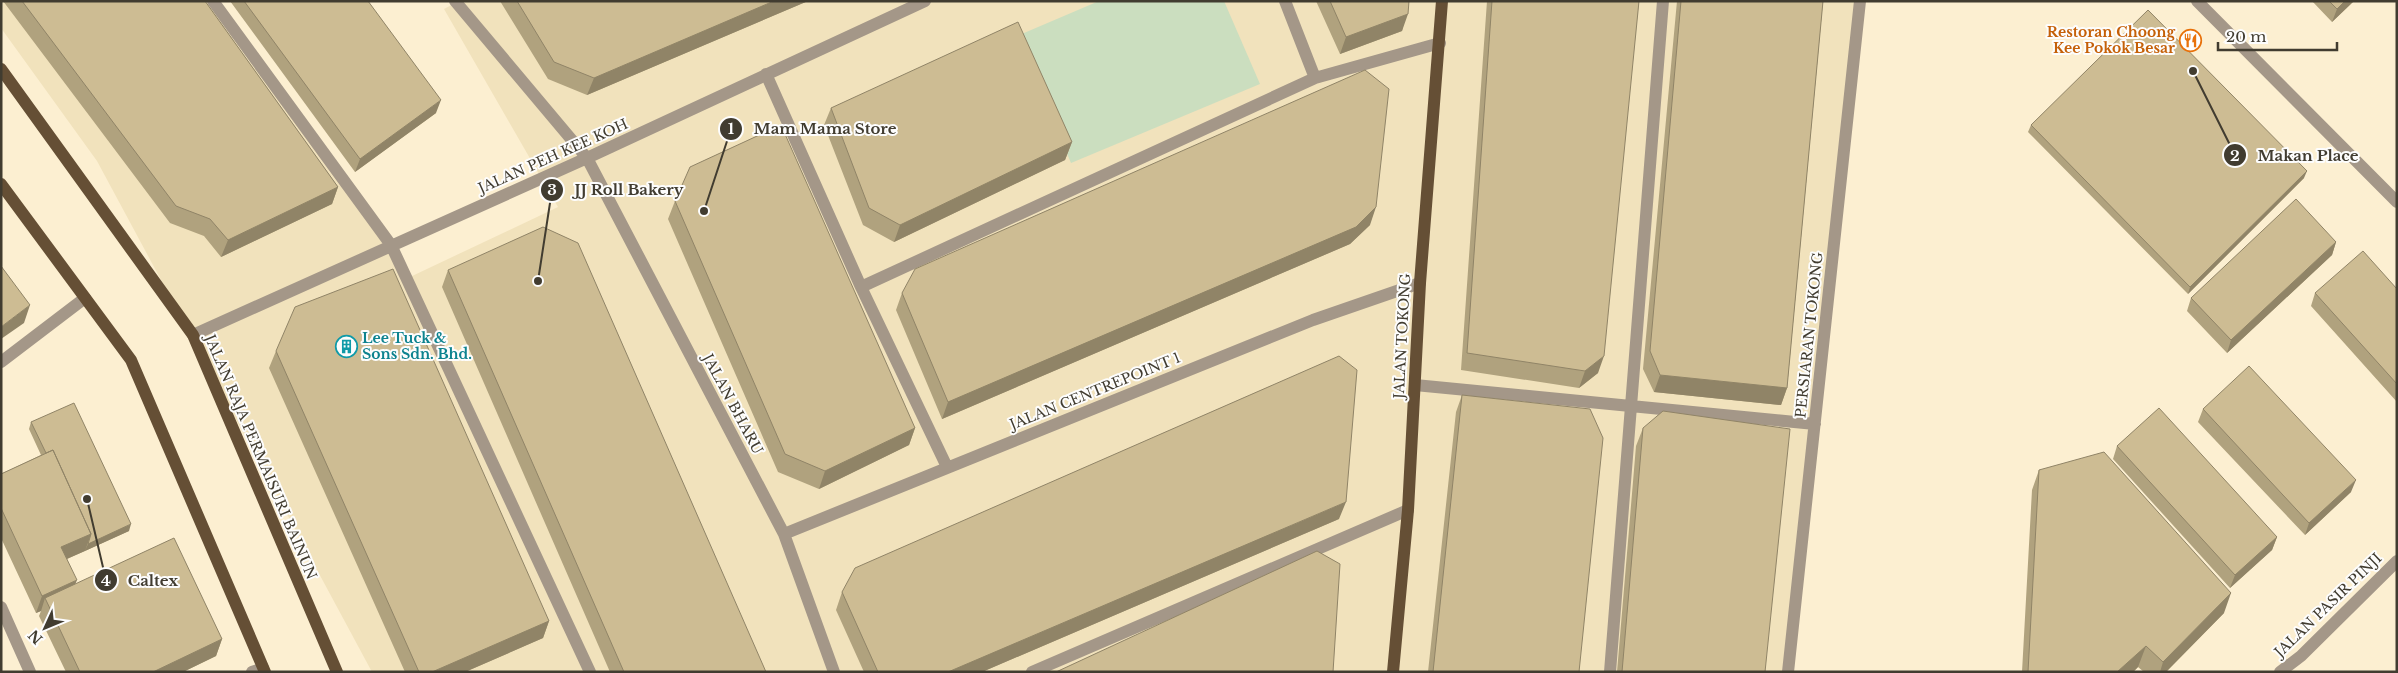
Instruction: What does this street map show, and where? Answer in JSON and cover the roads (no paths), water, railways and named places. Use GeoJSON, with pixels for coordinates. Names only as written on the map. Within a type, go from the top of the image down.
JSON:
{"type":"FeatureCollection","features":[{"type":"Feature","properties":{"kind":"main road","name":"JALAN TOKONG"},"geometry":{"type":"LineString","coordinates":[[1393,672],[1408,510],[1420,283],[1442,1]]}},
{"type":"Feature","properties":{"kind":"main road","name":"JALAN RAJA PERMAISURI BAINUN"},"geometry":{"type":"LineString","coordinates":[[1,69],[193,335],[337,672]]}},
{"type":"Feature","properties":{"kind":"main road"},"geometry":{"type":"LineString","coordinates":[[1,184],[131,360],[260,671]]}},
{"type":"Feature","properties":{"kind":"street"},"geometry":{"type":"LineString","coordinates":[[213,1],[392,245],[590,672]]}},
{"type":"Feature","properties":{"kind":"street","name":"JALAN BHARU"},"geometry":{"type":"LineString","coordinates":[[455,1],[587,158],[784,534],[834,672]]}},
{"type":"Feature","properties":{"kind":"street","name":"JALAN PEH KEE KOH"},"geometry":{"type":"LineString","coordinates":[[193,335],[587,158],[926,1]]}},
{"type":"Feature","properties":{"kind":"street"},"geometry":{"type":"LineString","coordinates":[[1285,1],[1315,78]]}},
{"type":"Feature","properties":{"kind":"street"},"geometry":{"type":"LineString","coordinates":[[1610,672],[1663,1]]}},
{"type":"Feature","properties":{"kind":"street","name":"PERSIARAN TOKONG"},"geometry":{"type":"LineString","coordinates":[[1788,672],[1860,1]]}},
{"type":"Feature","properties":{"kind":"street"},"geometry":{"type":"LineString","coordinates":[[2197,1],[2397,202]]}},
{"type":"Feature","properties":{"kind":"street"},"geometry":{"type":"LineString","coordinates":[[861,287],[1315,78],[1440,43]]}},
{"type":"Feature","properties":{"kind":"street"},"geometry":{"type":"LineString","coordinates":[[766,74],[861,287],[947,467]]}},
{"type":"Feature","properties":{"kind":"street","name":"JALAN CENTREPOINT 1"},"geometry":{"type":"LineString","coordinates":[[784,534],[1313,320],[1420,283]]}},
{"type":"Feature","properties":{"kind":"street"},"geometry":{"type":"LineString","coordinates":[[1,362],[85,298]]}},
{"type":"Feature","properties":{"kind":"street"},"geometry":{"type":"LineString","coordinates":[[1414,385],[1815,424]]}},
{"type":"Feature","properties":{"kind":"street"},"geometry":{"type":"LineString","coordinates":[[1032,672],[1408,510]]}},
{"type":"Feature","properties":{"kind":"street","name":"JALAN PASIR PINJI"},"geometry":{"type":"LineString","coordinates":[[2280,672],[2301,656],[2397,561]]}},
{"type":"Feature","properties":{"kind":"street"},"geometry":{"type":"LineString","coordinates":[[1,606],[30,672]]}},
{"type":"Feature","properties":{"kind":"street"},"geometry":{"type":"LineString","coordinates":[[2296,672],[2301,656]]}},
{"type":"Feature","properties":{"kind":"place","name":"Restoran Choong Kee Pokok Besar"},"geometry":{"type":"Point","coordinates":[2191,40]}},
{"type":"Feature","properties":{"kind":"place","name":"Makan Place"},"geometry":{"type":"Point","coordinates":[2193,71]}},
{"type":"Feature","properties":{"kind":"place","name":"Mam Mama Store"},"geometry":{"type":"Point","coordinates":[704,211]}},
{"type":"Feature","properties":{"kind":"place","name":"JJ Roll Bakery"},"geometry":{"type":"Point","coordinates":[538,281]}},
{"type":"Feature","properties":{"kind":"place","name":"Lee Tuck & Sons Sdn. Bhd."},"geometry":{"type":"Point","coordinates":[346,346]}},
{"type":"Feature","properties":{"kind":"place","name":"Caltex"},"geometry":{"type":"Point","coordinates":[87,499]}}]}
